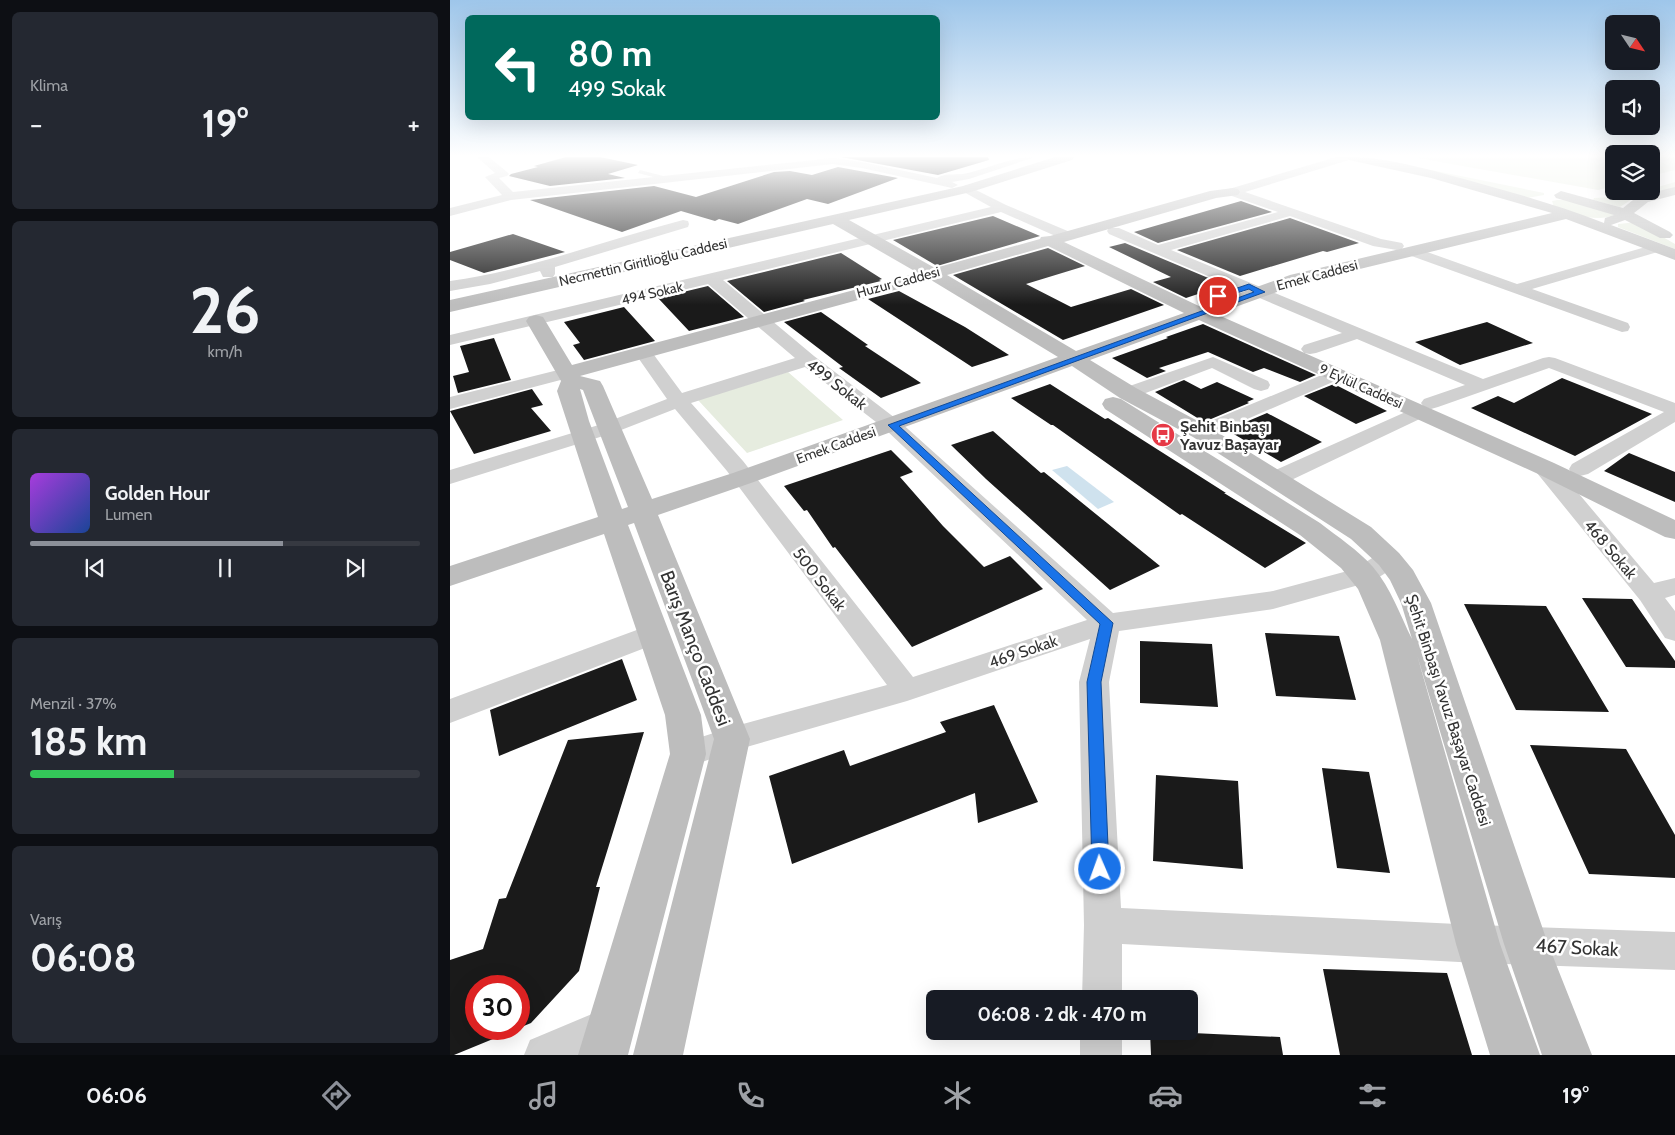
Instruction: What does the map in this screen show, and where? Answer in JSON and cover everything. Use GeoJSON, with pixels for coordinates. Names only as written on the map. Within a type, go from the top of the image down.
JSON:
{"type":"FeatureCollection","features":[{"type":"Feature","properties":{"kind":"street"},"geometry":{"type":"LineString","coordinates":[[450,212],[472,206]]}},
{"type":"Feature","properties":{"kind":"street","name":"Necmettin Giritlioğlu Caddesi"},"geometry":{"type":"LineString","coordinates":[[450,296],[548,269],[863,206]]}},
{"type":"Feature","properties":{"kind":"street","name":"Necmettin Giritlioğlu Caddesi"},"geometry":{"type":"LineString","coordinates":[[450,306],[885,206]]}},
{"type":"Feature","properties":{"kind":"street"},"geometry":{"type":"LineString","coordinates":[[998,206],[1063,241]]}},
{"type":"Feature","properties":{"kind":"street","name":"Huzur Caddesi"},"geometry":{"type":"LineString","coordinates":[[569,376],[1063,241],[1175,206]]}},
{"type":"Feature","properties":{"kind":"street","name":"Huzur Caddesi"},"geometry":{"type":"LineString","coordinates":[[1063,241],[1114,231],[1201,206]]}},
{"type":"Feature","properties":{"kind":"street"},"geometry":{"type":"LineString","coordinates":[[1277,206],[1378,243],[1401,247],[1622,327]]}},
{"type":"Feature","properties":{"kind":"street"},"geometry":{"type":"LineString","coordinates":[[1284,206],[1388,239],[1401,247]]}},
{"type":"Feature","properties":{"kind":"street","name":"Emek Caddesi"},"geometry":{"type":"LineString","coordinates":[[450,560],[625,509],[739,472],[886,421],[1051,357],[1255,289],[1296,279],[1401,247],[1507,206]]}},
{"type":"Feature","properties":{"kind":"street"},"geometry":{"type":"LineString","coordinates":[[1567,206],[1675,255]]}},
{"type":"Feature","properties":{"kind":"street"},"geometry":{"type":"LineString","coordinates":[[1575,210],[1584,206]]}},
{"type":"Feature","properties":{"kind":"street"},"geometry":{"type":"LineString","coordinates":[[1575,210],[1616,220],[1634,206]]}},
{"type":"Feature","properties":{"kind":"street"},"geometry":{"type":"LineString","coordinates":[[1637,206],[1639,212],[1660,232]]}},
{"type":"Feature","properties":{"kind":"street","name":"494 Sokak"},"geometry":{"type":"LineString","coordinates":[[450,340],[853,246],[1002,208]]}},
{"type":"Feature","properties":{"kind":"street"},"geometry":{"type":"LineString","coordinates":[[1575,210],[1624,214],[1675,240]]}},
{"type":"Feature","properties":{"kind":"street","name":"Emek Caddesi"},"geometry":{"type":"LineString","coordinates":[[1401,247],[1575,210]]}},
{"type":"Feature","properties":{"kind":"street"},"geometry":{"type":"LineString","coordinates":[[1158,249],[1292,212]]}},
{"type":"Feature","properties":{"kind":"street","name":"Şehit Binbaşı Yavuz Başayar Caddesi"},"geometry":{"type":"LineString","coordinates":[[836,219],[874,240],[997,332]]}},
{"type":"Feature","properties":{"kind":"street","name":"Şehit Binbaşı Yavuz Başayar Caddesi"},"geometry":{"type":"LineString","coordinates":[[816,223],[853,246],[927,279],[1051,357],[1310,529],[1336,549],[1403,577],[1416,603],[1526,944],[1567,1055]]}},
{"type":"Feature","properties":{"kind":"street"},"geometry":{"type":"LineString","coordinates":[[450,286],[548,269],[683,224]]}},
{"type":"Feature","properties":{"kind":"street"},"geometry":{"type":"LineString","coordinates":[[1114,231],[1482,385]]}},
{"type":"Feature","properties":{"kind":"street","name":"9 Eylül Caddesi"},"geometry":{"type":"LineString","coordinates":[[1063,241],[1202,307],[1336,374],[1425,407],[1580,469],[1675,511]]}},
{"type":"Feature","properties":{"kind":"street"},"geometry":{"type":"LineString","coordinates":[[1516,289],[1656,248]]}},
{"type":"Feature","properties":{"kind":"street"},"geometry":{"type":"LineString","coordinates":[[712,279],[762,323]]}},
{"type":"Feature","properties":{"kind":"street","name":"9 Eylül Caddesi"},"geometry":{"type":"LineString","coordinates":[[1202,307],[1310,349],[1545,468],[1675,531]]}},
{"type":"Feature","properties":{"kind":"street"},"geometry":{"type":"LineString","coordinates":[[450,403],[569,376],[536,320]]}},
{"type":"Feature","properties":{"kind":"street","name":"Huzur Caddesi"},"geometry":{"type":"LineString","coordinates":[[569,376],[648,359],[762,323]]}},
{"type":"Feature","properties":{"kind":"street","name":"499 Sokak"},"geometry":{"type":"LineString","coordinates":[[762,323],[886,421],[1107,623]]}},
{"type":"Feature","properties":{"kind":"street"},"geometry":{"type":"LineString","coordinates":[[1310,349],[1358,333]]}},
{"type":"Feature","properties":{"kind":"street","name":"Şehit Binbaşı Yavuz Başayar Caddesi"},"geometry":{"type":"LineString","coordinates":[[1051,357],[1201,432],[1277,478],[1361,534],[1376,567],[1376,595],[1396,640],[1478,944],[1515,1055]]}},
{"type":"Feature","properties":{"kind":"street","name":"500 Sokak"},"geometry":{"type":"LineString","coordinates":[[648,359],[678,401],[739,472],[907,690]]}},
{"type":"Feature","properties":{"kind":"street"},"geometry":{"type":"LineString","coordinates":[[450,477],[596,432],[678,401],[808,360]]}},
{"type":"Feature","properties":{"kind":"street"},"geometry":{"type":"LineString","coordinates":[[1128,394],[1213,362],[1261,385]]}},
{"type":"Feature","properties":{"kind":"street"},"geometry":{"type":"LineString","coordinates":[[1277,478],[1425,407],[1549,362],[1675,410]]}},
{"type":"Feature","properties":{"kind":"street"},"geometry":{"type":"LineString","coordinates":[[1201,432],[1336,374]]}},
{"type":"Feature","properties":{"kind":"street","name":"Barış Manço Caddesi"},"geometry":{"type":"LineString","coordinates":[[569,376],[592,386],[596,432],[625,509],[732,739],[658,1055]]}},
{"type":"Feature","properties":{"kind":"street"},"geometry":{"type":"LineString","coordinates":[[1580,469],[1675,414]]}},
{"type":"Feature","properties":{"kind":"street","name":"468 Sokak"},"geometry":{"type":"LineString","coordinates":[[1545,468],[1649,594],[1675,631]]}},
{"type":"Feature","properties":{"kind":"street","name":"Emek Caddesi"},"geometry":{"type":"LineString","coordinates":[[450,576],[625,509]]}},
{"type":"Feature","properties":{"kind":"street","name":"Barış Manço Caddesi"},"geometry":{"type":"LineString","coordinates":[[607,1041],[688,754],[683,715],[653,634],[625,509]]}},
{"type":"Feature","properties":{"kind":"street","name":"469 Sokak"},"geometry":{"type":"LineString","coordinates":[[688,754],[732,739],[907,690],[1107,623],[1273,600],[1376,567]]}},
{"type":"Feature","properties":{"kind":"street"},"geometry":{"type":"LineString","coordinates":[[1649,594],[1675,586]]}},
{"type":"Feature","properties":{"kind":"street"},"geometry":{"type":"LineString","coordinates":[[1102,990],[1102,925],[1094,682],[1107,623]]}},
{"type":"Feature","properties":{"kind":"street"},"geometry":{"type":"LineString","coordinates":[[450,710],[653,634]]}},
{"type":"Feature","properties":{"kind":"street","name":"467 Sokak"},"geometry":{"type":"LineString","coordinates":[[1102,925],[1478,944],[1526,944],[1675,951]]}},
{"type":"Feature","properties":{"kind":"street"},"geometry":{"type":"LineString","coordinates":[[1101,1040],[1101,1055]]}},
{"type":"Feature","properties":{"kind":"street"},"geometry":{"type":"LineString","coordinates":[[546,1055],[607,1041]]}},
{"type":"Feature","properties":{"kind":"shaded area"},"geometry":{"type":"Polygon","coordinates":[[[1588,206],[1615,215],[1592,218],[1554,207],[1588,206]]]}},
{"type":"Feature","properties":{"kind":"shaded area"},"geometry":{"type":"Polygon","coordinates":[[[1637,222],[1675,244],[1675,249],[1618,227],[1618,224],[1637,222]]]}},
{"type":"Feature","properties":{"kind":"shaded area"},"geometry":{"type":"Polygon","coordinates":[[[788,372],[843,420],[747,453],[698,400],[788,372]]]}},
{"type":"Feature","properties":{"kind":"water"},"geometry":{"type":"Polygon","coordinates":[[[1067,466],[1114,502],[1098,509],[1052,470],[1067,466]]]}},
{"type":"Feature","properties":{"kind":"building"},"geometry":{"type":"Polygon","coordinates":[[[548,206],[787,206],[738,224],[719,219],[715,221],[681,211],[622,232],[548,206]]]}},
{"type":"Feature","properties":{"kind":"building"},"geometry":{"type":"Polygon","coordinates":[[[1223,206],[1256,206],[1272,212],[1158,243],[1134,232],[1223,206]]]}},
{"type":"Feature","properties":{"kind":"building"},"geometry":{"type":"Polygon","coordinates":[[[993,216],[1040,236],[937,266],[893,240],[993,216]]]}},
{"type":"Feature","properties":{"kind":"building"},"geometry":{"type":"Polygon","coordinates":[[[1290,218],[1359,243],[1327,252],[1323,251],[1240,276],[1177,250],[1290,218]]]}},
{"type":"Feature","properties":{"kind":"building"},"geometry":{"type":"Polygon","coordinates":[[[513,234],[565,252],[484,273],[450,260],[450,252],[513,234]]]}},
{"type":"Feature","properties":{"kind":"building"},"geometry":{"type":"Polygon","coordinates":[[[1125,243],[1225,285],[1186,298],[1153,282],[1171,277],[1109,247],[1125,243]]]}},
{"type":"Feature","properties":{"kind":"building"},"geometry":{"type":"Polygon","coordinates":[[[1048,248],[1085,266],[1026,284],[1071,307],[1131,289],[1164,305],[1063,340],[953,275],[1048,248]]]}},
{"type":"Feature","properties":{"kind":"building"},"geometry":{"type":"Polygon","coordinates":[[[841,253],[882,279],[879,280],[881,281],[803,300],[805,301],[764,312],[727,281],[841,253]]]}},
{"type":"Feature","properties":{"kind":"building"},"geometry":{"type":"Polygon","coordinates":[[[708,286],[744,317],[689,331],[658,298],[708,286]]]}},
{"type":"Feature","properties":{"kind":"building"},"geometry":{"type":"Polygon","coordinates":[[[899,291],[965,327],[1009,355],[972,367],[868,299],[899,291]]]}},
{"type":"Feature","properties":{"kind":"building"},"geometry":{"type":"Polygon","coordinates":[[[624,307],[655,341],[584,360],[573,345],[580,343],[564,322],[624,307]]]}},
{"type":"Feature","properties":{"kind":"building"},"geometry":{"type":"Polygon","coordinates":[[[821,312],[868,345],[865,346],[921,383],[881,398],[839,368],[843,367],[784,322],[821,312]]]}},
{"type":"Feature","properties":{"kind":"building"},"geometry":{"type":"Polygon","coordinates":[[[1487,322],[1533,343],[1460,365],[1415,342],[1487,322]]]}},
{"type":"Feature","properties":{"kind":"building"},"geometry":{"type":"Polygon","coordinates":[[[1203,324],[1316,375],[1300,382],[1264,368],[1253,372],[1208,352],[1159,368],[1166,371],[1147,378],[1112,358],[1203,324]]]}},
{"type":"Feature","properties":{"kind":"building"},"geometry":{"type":"Polygon","coordinates":[[[494,338],[511,380],[458,393],[453,376],[469,372],[460,346],[494,338]]]}},
{"type":"Feature","properties":{"kind":"building"},"geometry":{"type":"Polygon","coordinates":[[[1562,378],[1652,414],[1575,456],[1471,408],[1498,396],[1514,403],[1562,378]]]}},
{"type":"Feature","properties":{"kind":"building"},"geometry":{"type":"Polygon","coordinates":[[[1184,380],[1201,389],[1217,382],[1254,399],[1247,402],[1249,403],[1204,422],[1155,392],[1184,380]]]}},
{"type":"Feature","properties":{"kind":"building"},"geometry":{"type":"Polygon","coordinates":[[[1050,384],[1105,419],[1108,418],[1306,543],[1265,568],[1182,514],[1180,515],[1053,425],[1011,398],[1050,384]]]}},
{"type":"Feature","properties":{"kind":"building"},"geometry":{"type":"Polygon","coordinates":[[[1334,384],[1387,411],[1356,424],[1304,396],[1334,384]]]}},
{"type":"Feature","properties":{"kind":"building"},"geometry":{"type":"Polygon","coordinates":[[[532,389],[543,405],[531,408],[551,431],[474,454],[450,411],[532,389]]]}},
{"type":"Feature","properties":{"kind":"building"},"geometry":{"type":"Polygon","coordinates":[[[1267,413],[1322,442],[1281,462],[1227,430],[1267,413]]]}},
{"type":"Feature","properties":{"kind":"building"},"geometry":{"type":"Polygon","coordinates":[[[993,431],[1041,473],[1044,472],[1160,566],[1110,590],[986,479],[951,445],[993,431]]]}},
{"type":"Feature","properties":{"kind":"building"},"geometry":{"type":"Polygon","coordinates":[[[891,450],[913,472],[900,477],[943,526],[984,567],[1010,556],[1043,589],[912,647],[835,547],[833,548],[807,510],[804,511],[784,486],[891,450]]]}},
{"type":"Feature","properties":{"kind":"building"},"geometry":{"type":"Polygon","coordinates":[[[1629,453],[1675,472],[1675,502],[1604,471],[1629,453]]]}},
{"type":"Feature","properties":{"kind":"building"},"geometry":{"type":"Polygon","coordinates":[[[1582,598],[1632,599],[1675,661],[1675,668],[1626,667],[1582,598]]]}},
{"type":"Feature","properties":{"kind":"building"},"geometry":{"type":"Polygon","coordinates":[[[1464,604],[1546,606],[1609,712],[1516,710],[1464,604]]]}},
{"type":"Feature","properties":{"kind":"building"},"geometry":{"type":"Polygon","coordinates":[[[1265,633],[1339,636],[1356,700],[1276,696],[1265,633]]]}},
{"type":"Feature","properties":{"kind":"building"},"geometry":{"type":"Polygon","coordinates":[[[1140,641],[1212,644],[1218,707],[1140,703],[1140,641]]]}},
{"type":"Feature","properties":{"kind":"building"},"geometry":{"type":"Polygon","coordinates":[[[622,659],[637,700],[499,756],[490,710],[622,659]]]}},
{"type":"Feature","properties":{"kind":"building"},"geometry":{"type":"Polygon","coordinates":[[[994,705],[1038,802],[978,823],[975,793],[792,864],[769,776],[844,750],[850,766],[946,732],[940,722],[994,705]]]}},
{"type":"Feature","properties":{"kind":"building"},"geometry":{"type":"Polygon","coordinates":[[[644,732],[596,887],[600,887],[579,971],[530,1023],[530,975],[465,975],[465,1040],[490,1040],[450,1055],[450,960],[483,949],[499,899],[506,898],[568,740],[644,732]]]}},
{"type":"Feature","properties":{"kind":"building"},"geometry":{"type":"Polygon","coordinates":[[[1530,745],[1626,749],[1675,835],[1675,878],[1589,874],[1530,745]]]}},
{"type":"Feature","properties":{"kind":"building"},"geometry":{"type":"Polygon","coordinates":[[[1322,768],[1369,772],[1390,873],[1337,868],[1322,768]]]}},
{"type":"Feature","properties":{"kind":"building"},"geometry":{"type":"Polygon","coordinates":[[[1156,775],[1238,781],[1243,869],[1153,861],[1156,775]]]}},
{"type":"Feature","properties":{"kind":"building"},"geometry":{"type":"Polygon","coordinates":[[[1323,969],[1447,973],[1472,1055],[1340,1055],[1323,969]]]}},
{"type":"Feature","properties":{"kind":"building"},"geometry":{"type":"Polygon","coordinates":[[[1198,1033],[1280,1037],[1283,1055],[1151,1055],[1150,1040],[1198,1040],[1198,1033]]]}},
{"type":"Feature","properties":{"kind":"place","name":"Şehit Binbaşı Yavuz Başayar"},"geometry":{"type":"Point","coordinates":[1163,435]}},
{"type":"Feature","properties":{"kind":"route"},"geometry":{"type":"LineString","coordinates":[[1100,869],[1094,682],[1107,623],[892,425],[1261,292],[1249,287],[1218,296]]}}]}
